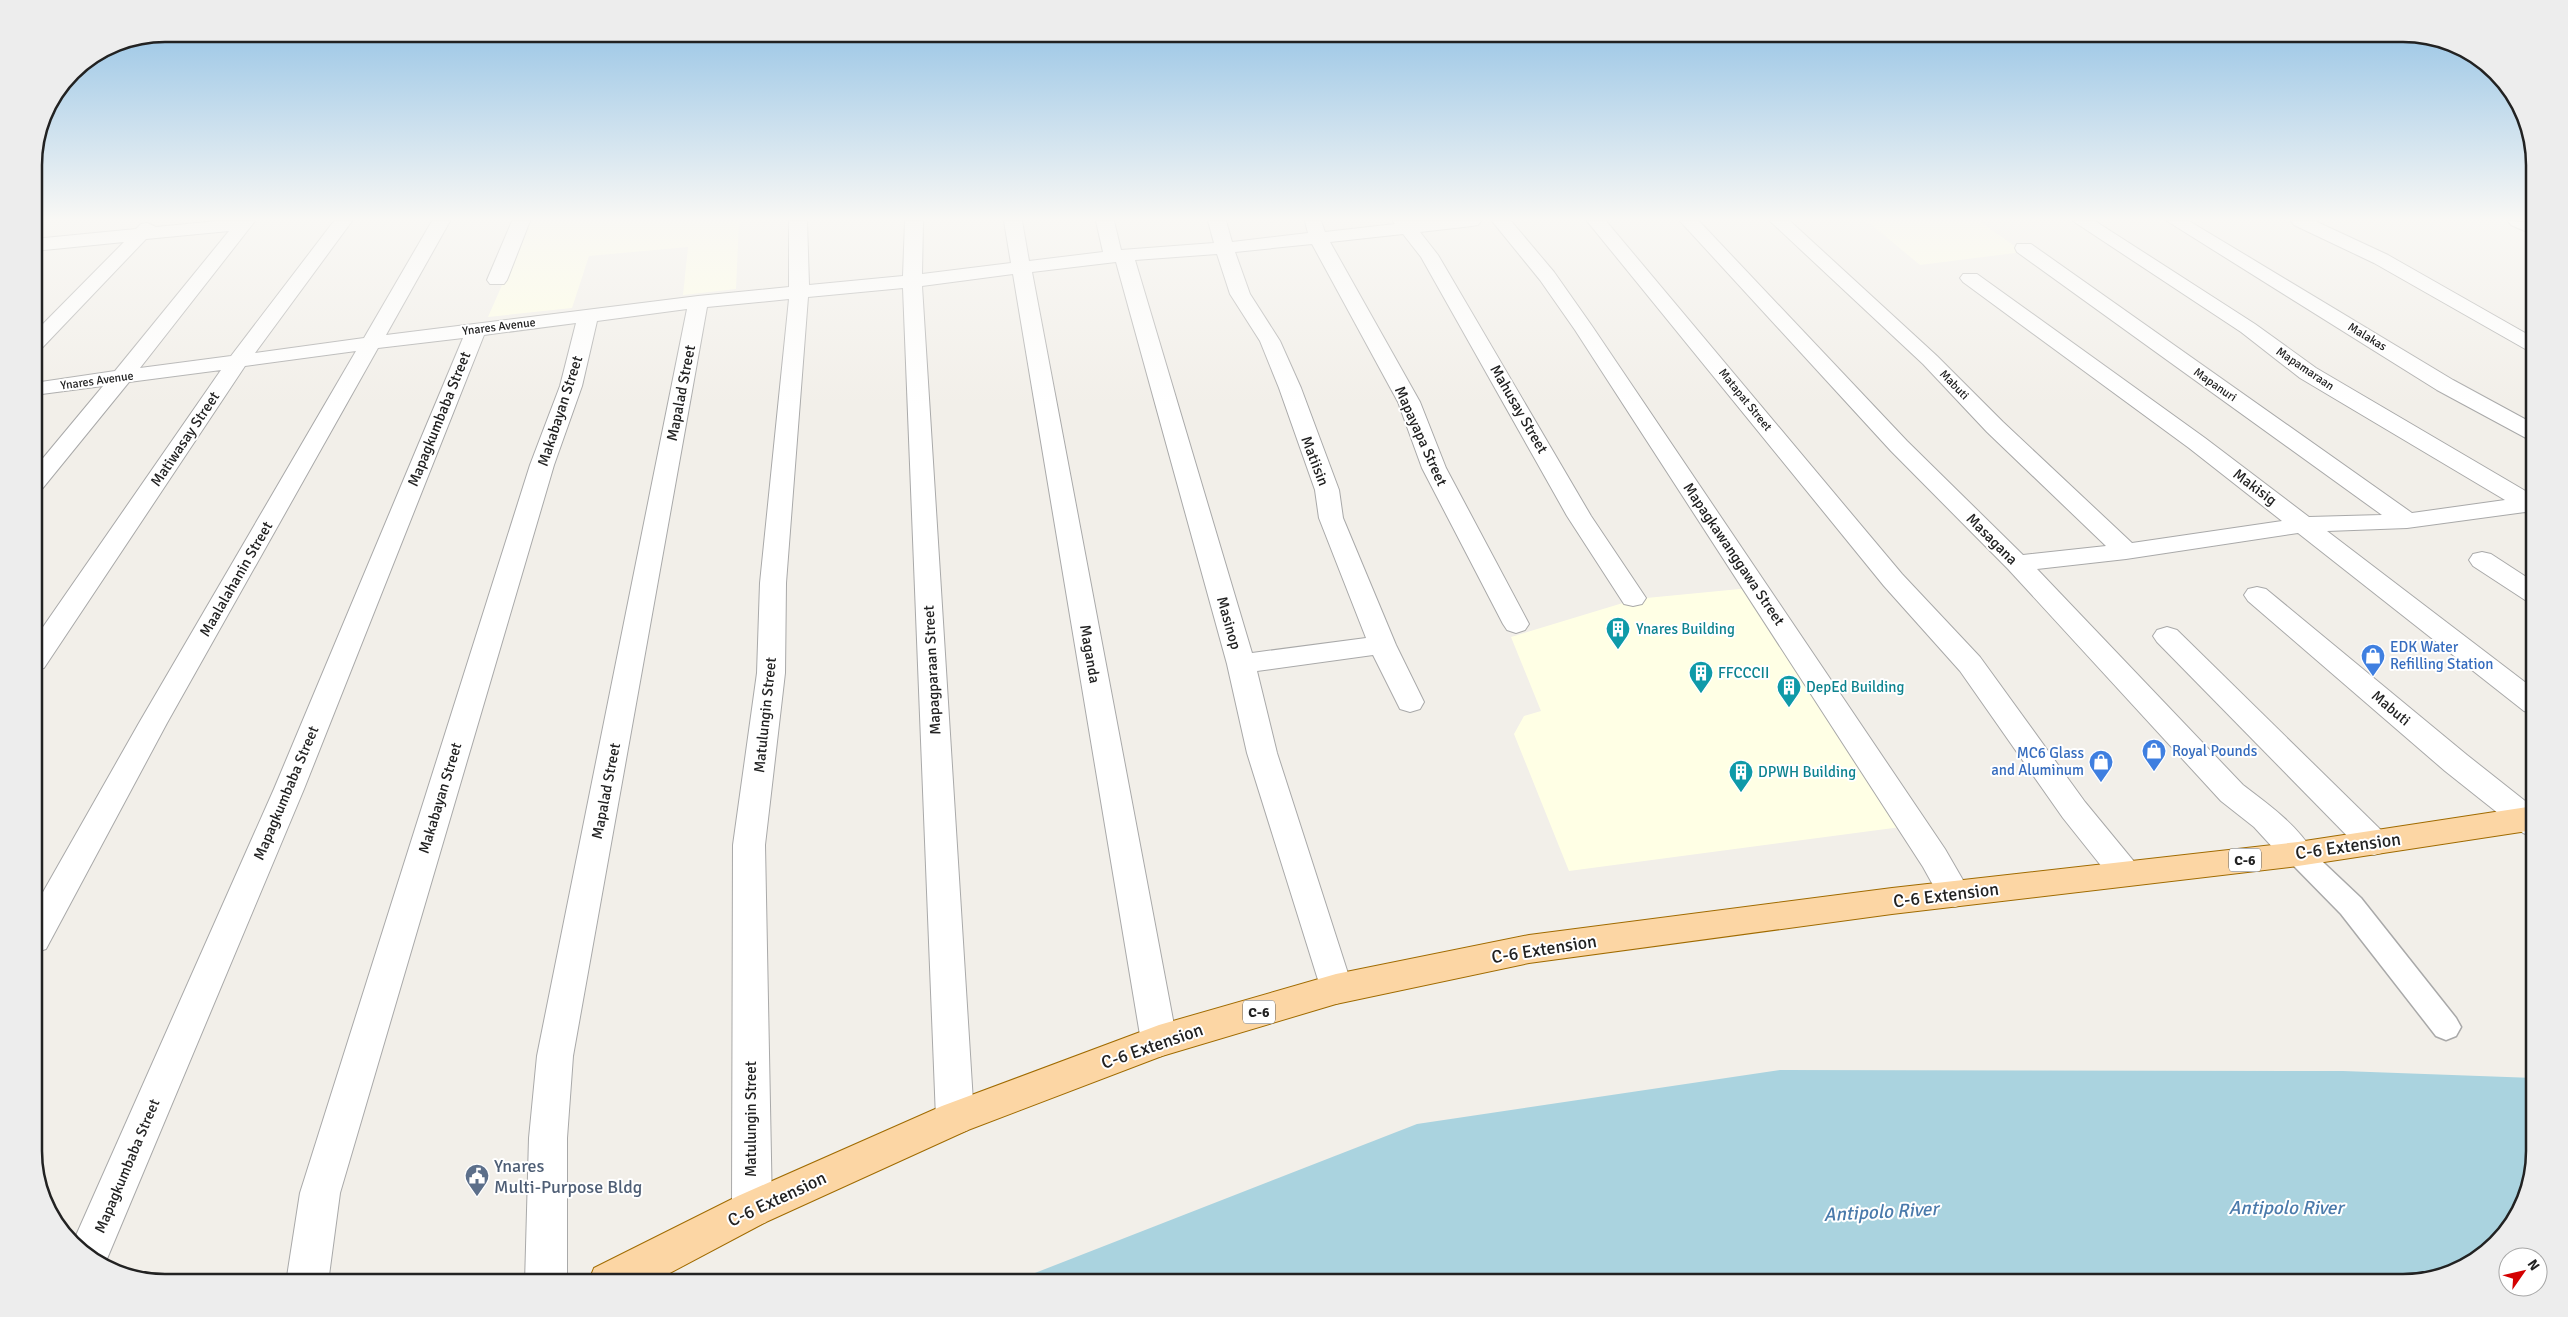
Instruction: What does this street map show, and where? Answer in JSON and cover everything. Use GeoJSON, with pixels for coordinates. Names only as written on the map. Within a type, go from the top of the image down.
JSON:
{"type":"FeatureCollection","features":[{"type":"Feature","properties":{"kind":"main road","name":"C-6 Extension"},"geometry":{"type":"LineString","coordinates":[[626,1274],[752,1209],[954,1118],[1159,1041],[1336,989],[1529,949],[1955,894],[2298,854],[2526,822]]}},
{"type":"Feature","properties":{"kind":"street"},"geometry":{"type":"LineString","coordinates":[[43,335],[93,282]]}},
{"type":"Feature","properties":{"kind":"street"},"geometry":{"type":"LineString","coordinates":[[43,473],[122,378],[197,282]]}},
{"type":"Feature","properties":{"kind":"street","name":"Matiwasay Street"},"geometry":{"type":"LineString","coordinates":[[43,648],[237,362],[297,282]]}},
{"type":"Feature","properties":{"kind":"street","name":"Maalalahanin Street"},"geometry":{"type":"LineString","coordinates":[[43,923],[153,723],[405,282]]}},
{"type":"Feature","properties":{"kind":"street","name":"Matulungin Street"},"geometry":{"type":"LineString","coordinates":[[752,1209],[749,845],[771,673],[773,583],[799,282]]}},
{"type":"Feature","properties":{"kind":"street","name":"Ynares Avenue"},"geometry":{"type":"LineString","coordinates":[[43,388],[370,343],[698,302],[898,282]]}},
{"type":"Feature","properties":{"kind":"street","name":"Mapagparaan Street"},"geometry":{"type":"LineString","coordinates":[[912,282],[954,1118]]}},
{"type":"Feature","properties":{"kind":"street","name":"Maganda"},"geometry":{"type":"LineString","coordinates":[[1024,282],[1159,1041]]}},
{"type":"Feature","properties":{"kind":"street","name":"Masinop"},"geometry":{"type":"LineString","coordinates":[[1126,282],[1241,664],[1262,753],[1336,989]]}},
{"type":"Feature","properties":{"kind":"street","name":"Matiisin"},"geometry":{"type":"LineString","coordinates":[[1236,282],[1240,294],[1270,342],[1290,388],[1327,490],[1331,518],[1382,645],[1410,702]]}},
{"type":"Feature","properties":{"kind":"street","name":"Mapayapa Street"},"geometry":{"type":"LineString","coordinates":[[1344,282],[1409,402],[1434,468],[1516,624]]}},
{"type":"Feature","properties":{"kind":"street","name":"Mahusay Street"},"geometry":{"type":"LineString","coordinates":[[1445,282],[1539,443],[1579,516],[1633,598]]}},
{"type":"Feature","properties":{"kind":"street","name":"Mapagkawanggawa Street"},"geometry":{"type":"LineString","coordinates":[[1552,282],[1765,599],[1934,858],[1955,894]]}},
{"type":"Feature","properties":{"kind":"street","name":"Matapat Street"},"geometry":{"type":"LineString","coordinates":[[1647,282],[1895,582],[1970,664],[2074,810],[2125,873]]}},
{"type":"Feature","properties":{"kind":"street","name":"Masagana"},"geometry":{"type":"LineString","coordinates":[[1746,282],[1899,446],[2017,563],[2232,793],[2265,819],[2298,854]]}},
{"type":"Feature","properties":{"kind":"street","name":"Mabuti"},"geometry":{"type":"LineString","coordinates":[[1846,282],[1930,360],[1995,427],[2126,551]]}},
{"type":"Feature","properties":{"kind":"street","name":"Makisig"},"geometry":{"type":"LineString","coordinates":[[1976,282],[2305,525],[2526,697]]}},
{"type":"Feature","properties":{"kind":"street","name":"Mapanuri"},"geometry":{"type":"LineString","coordinates":[[2072,282],[2407,521]]}},
{"type":"Feature","properties":{"kind":"street","name":"Mapamaraan"},"geometry":{"type":"LineString","coordinates":[[2177,282],[2248,328],[2308,373],[2525,501]]}},
{"type":"Feature","properties":{"kind":"street","name":"Malakas"},"geometry":{"type":"LineString","coordinates":[[2277,282],[2445,385],[2525,428]]}},
{"type":"Feature","properties":{"kind":"street"},"geometry":{"type":"LineString","coordinates":[[2422,282],[2525,341]]}},
{"type":"Feature","properties":{"kind":"street","name":"Mapalad Street"},"geometry":{"type":"LineString","coordinates":[[546,1274],[548,1138],[555,1056],[698,302]]}},
{"type":"Feature","properties":{"kind":"street","name":"Makabayan Street"},"geometry":{"type":"LineString","coordinates":[[308,1274],[320,1193],[536,484],[570,386],[588,316]]}},
{"type":"Feature","properties":{"kind":"street","name":"Mapagkumbaba Street"},"geometry":{"type":"LineString","coordinates":[[91,1249],[289,789],[476,330]]}},
{"type":"Feature","properties":{"kind":"street"},"geometry":{"type":"LineString","coordinates":[[2017,563],[2126,551],[2305,525],[2407,521],[2525,506]]}},
{"type":"Feature","properties":{"kind":"street"},"geometry":{"type":"LineString","coordinates":[[2482,560],[2525,588]]}},
{"type":"Feature","properties":{"kind":"street","name":"Mabuti"},"geometry":{"type":"LineString","coordinates":[[2257,595],[2456,763],[2526,816]]}},
{"type":"Feature","properties":{"kind":"street"},"geometry":{"type":"LineString","coordinates":[[2167,636],[2374,843]]}},
{"type":"Feature","properties":{"kind":"street"},"geometry":{"type":"LineString","coordinates":[[1241,664],[1382,645]]}},
{"type":"Feature","properties":{"kind":"lane"},"geometry":{"type":"LineString","coordinates":[[2298,854],[2351,906],[2446,1028]]}},
{"type":"Feature","properties":{"kind":"shaded area"},"geometry":{"type":"Polygon","coordinates":[[[503,282],[580,282],[572,308],[488,317],[503,282]]]}},
{"type":"Feature","properties":{"kind":"shaded area"},"geometry":{"type":"Polygon","coordinates":[[[684,282],[736,282],[736,289],[683,295],[684,282]]]}},
{"type":"Feature","properties":{"kind":"shaded area"},"geometry":{"type":"Polygon","coordinates":[[[1750,588],[1901,827],[1569,871],[1514,734],[1524,716],[1541,711],[1511,637],[1636,599],[1750,588]]]}},
{"type":"Feature","properties":{"kind":"water","name":"Antipolo River"},"geometry":{"type":"Polygon","coordinates":[[[1780,1070],[2343,1071],[2526,1078],[2526,1151],[2523,1175],[2513,1206],[2500,1226],[2477,1249],[2449,1265],[2418,1273],[1032,1274],[1417,1124],[1780,1070]]]}},
{"type":"Feature","properties":{"kind":"place","name":"Ynares Building"},"geometry":{"type":"Point","coordinates":[1618,650]}},
{"type":"Feature","properties":{"kind":"place","name":"EDK Water Refilling Station"},"geometry":{"type":"Point","coordinates":[2373,677]}},
{"type":"Feature","properties":{"kind":"place","name":"FFCCCII"},"geometry":{"type":"Point","coordinates":[1701,694]}},
{"type":"Feature","properties":{"kind":"place","name":"DepEd Building"},"geometry":{"type":"Point","coordinates":[1789,708]}},
{"type":"Feature","properties":{"kind":"place","name":"Royal Pounds"},"geometry":{"type":"Point","coordinates":[2154,772]}},
{"type":"Feature","properties":{"kind":"place","name":"MC6 Glass and Aluminum"},"geometry":{"type":"Point","coordinates":[2101,783]}},
{"type":"Feature","properties":{"kind":"place","name":"DPWH Building"},"geometry":{"type":"Point","coordinates":[1741,793]}},
{"type":"Feature","properties":{"kind":"place","name":"Ynares Multi-Purpose Bldg"},"geometry":{"type":"Point","coordinates":[477,1197]}}]}
